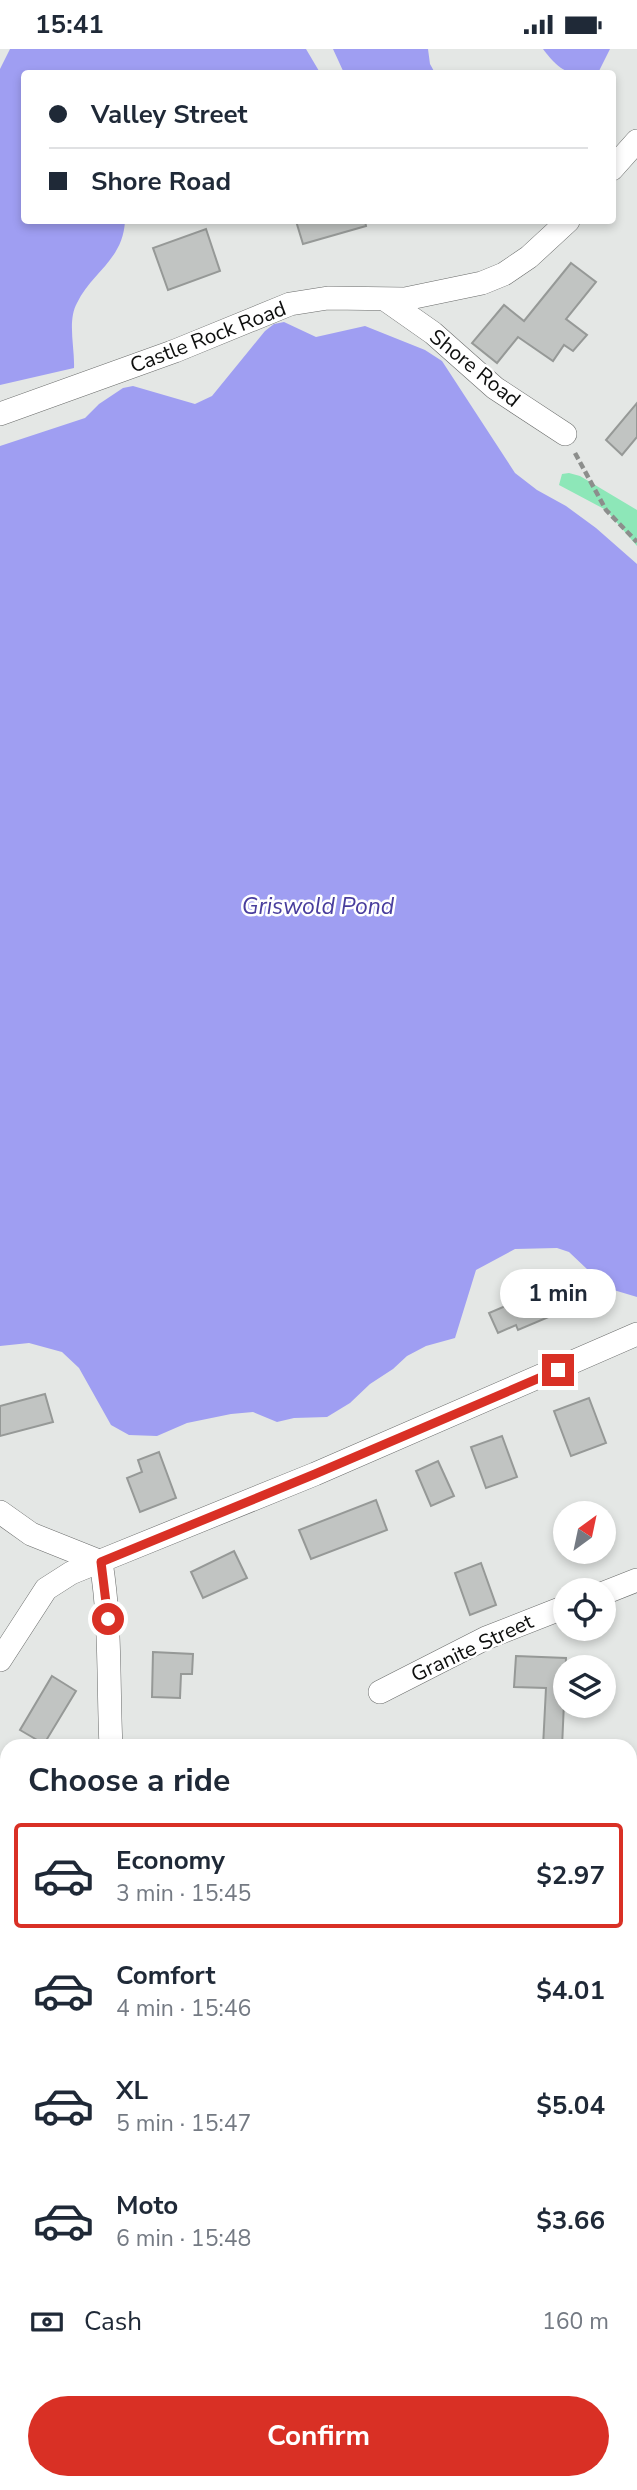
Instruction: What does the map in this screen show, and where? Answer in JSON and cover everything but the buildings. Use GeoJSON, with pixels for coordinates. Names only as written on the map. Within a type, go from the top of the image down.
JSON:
{"type":"FeatureCollection","features":[{"type":"Feature","properties":{"kind":"street"},"geometry":{"type":"LineString","coordinates":[[616,165],[637,141]]}},
{"type":"Feature","properties":{"kind":"street","name":"Castle Rock Road"},"geometry":{"type":"LineString","coordinates":[[0,414],[175,351],[290,304],[328,298],[386,300],[462,289],[504,274],[545,244],[565,224]]}},
{"type":"Feature","properties":{"kind":"street","name":"Shore Road"},"geometry":{"type":"LineString","coordinates":[[386,300],[433,333],[495,388],[565,434]]}},
{"type":"Feature","properties":{"kind":"street"},"geometry":{"type":"LineString","coordinates":[[0,1660],[46,1589],[71,1573],[328,1468],[637,1334]]}},
{"type":"Feature","properties":{"kind":"street"},"geometry":{"type":"LineString","coordinates":[[0,1513],[31,1534],[101,1562]]}},
{"type":"Feature","properties":{"kind":"street"},"geometry":{"type":"LineString","coordinates":[[101,1562],[109,1639],[111,1739]]}},
{"type":"Feature","properties":{"kind":"street"},"geometry":{"type":"LineString","coordinates":[[616,1588],[637,1580]]}},
{"type":"Feature","properties":{"kind":"street","name":"Granite Street"},"geometry":{"type":"LineString","coordinates":[[380,1692],[486,1638],[553,1612]]}},
{"type":"Feature","properties":{"kind":"path"},"geometry":{"type":"LineString","coordinates":[[565,434],[606,510],[637,542]]}},
{"type":"Feature","properties":{"kind":"green space"},"geometry":{"type":"Polygon","coordinates":[[[562,474],[580,476],[637,510],[637,546],[606,510],[559,485],[562,474]]]}},
{"type":"Feature","properties":{"kind":"water"},"geometry":{"type":"Polygon","coordinates":[[[10,49],[306,49],[318,70],[21,70],[21,224],[125,224],[119,246],[83,292],[74,310],[74,368],[0,385],[0,69],[10,49]]]}},
{"type":"Feature","properties":{"kind":"water"},"geometry":{"type":"Polygon","coordinates":[[[333,49],[428,49],[433,70],[343,70],[333,49]]]}},
{"type":"Feature","properties":{"kind":"water"},"geometry":{"type":"Polygon","coordinates":[[[543,49],[610,49],[600,70],[564,70],[543,49]]]}},
{"type":"Feature","properties":{"kind":"water","name":"Griswold Pond"},"geometry":{"type":"Polygon","coordinates":[[[284,322],[316,337],[365,326],[425,350],[442,361],[515,473],[596,528],[637,564],[637,1297],[607,1288],[569,1252],[557,1248],[515,1249],[476,1270],[455,1338],[426,1346],[407,1356],[350,1403],[327,1417],[294,1418],[277,1422],[253,1412],[231,1414],[187,1423],[157,1436],[129,1435],[111,1425],[79,1368],[62,1352],[29,1343],[0,1346],[0,446],[85,418],[99,404],[123,388],[133,386],[195,404],[212,396],[265,331],[274,324],[284,322]]]}},
{"type":"Feature","properties":{"kind":"route"},"geometry":{"type":"LineString","coordinates":[[108,1619],[101,1562],[558,1370]]}}]}
